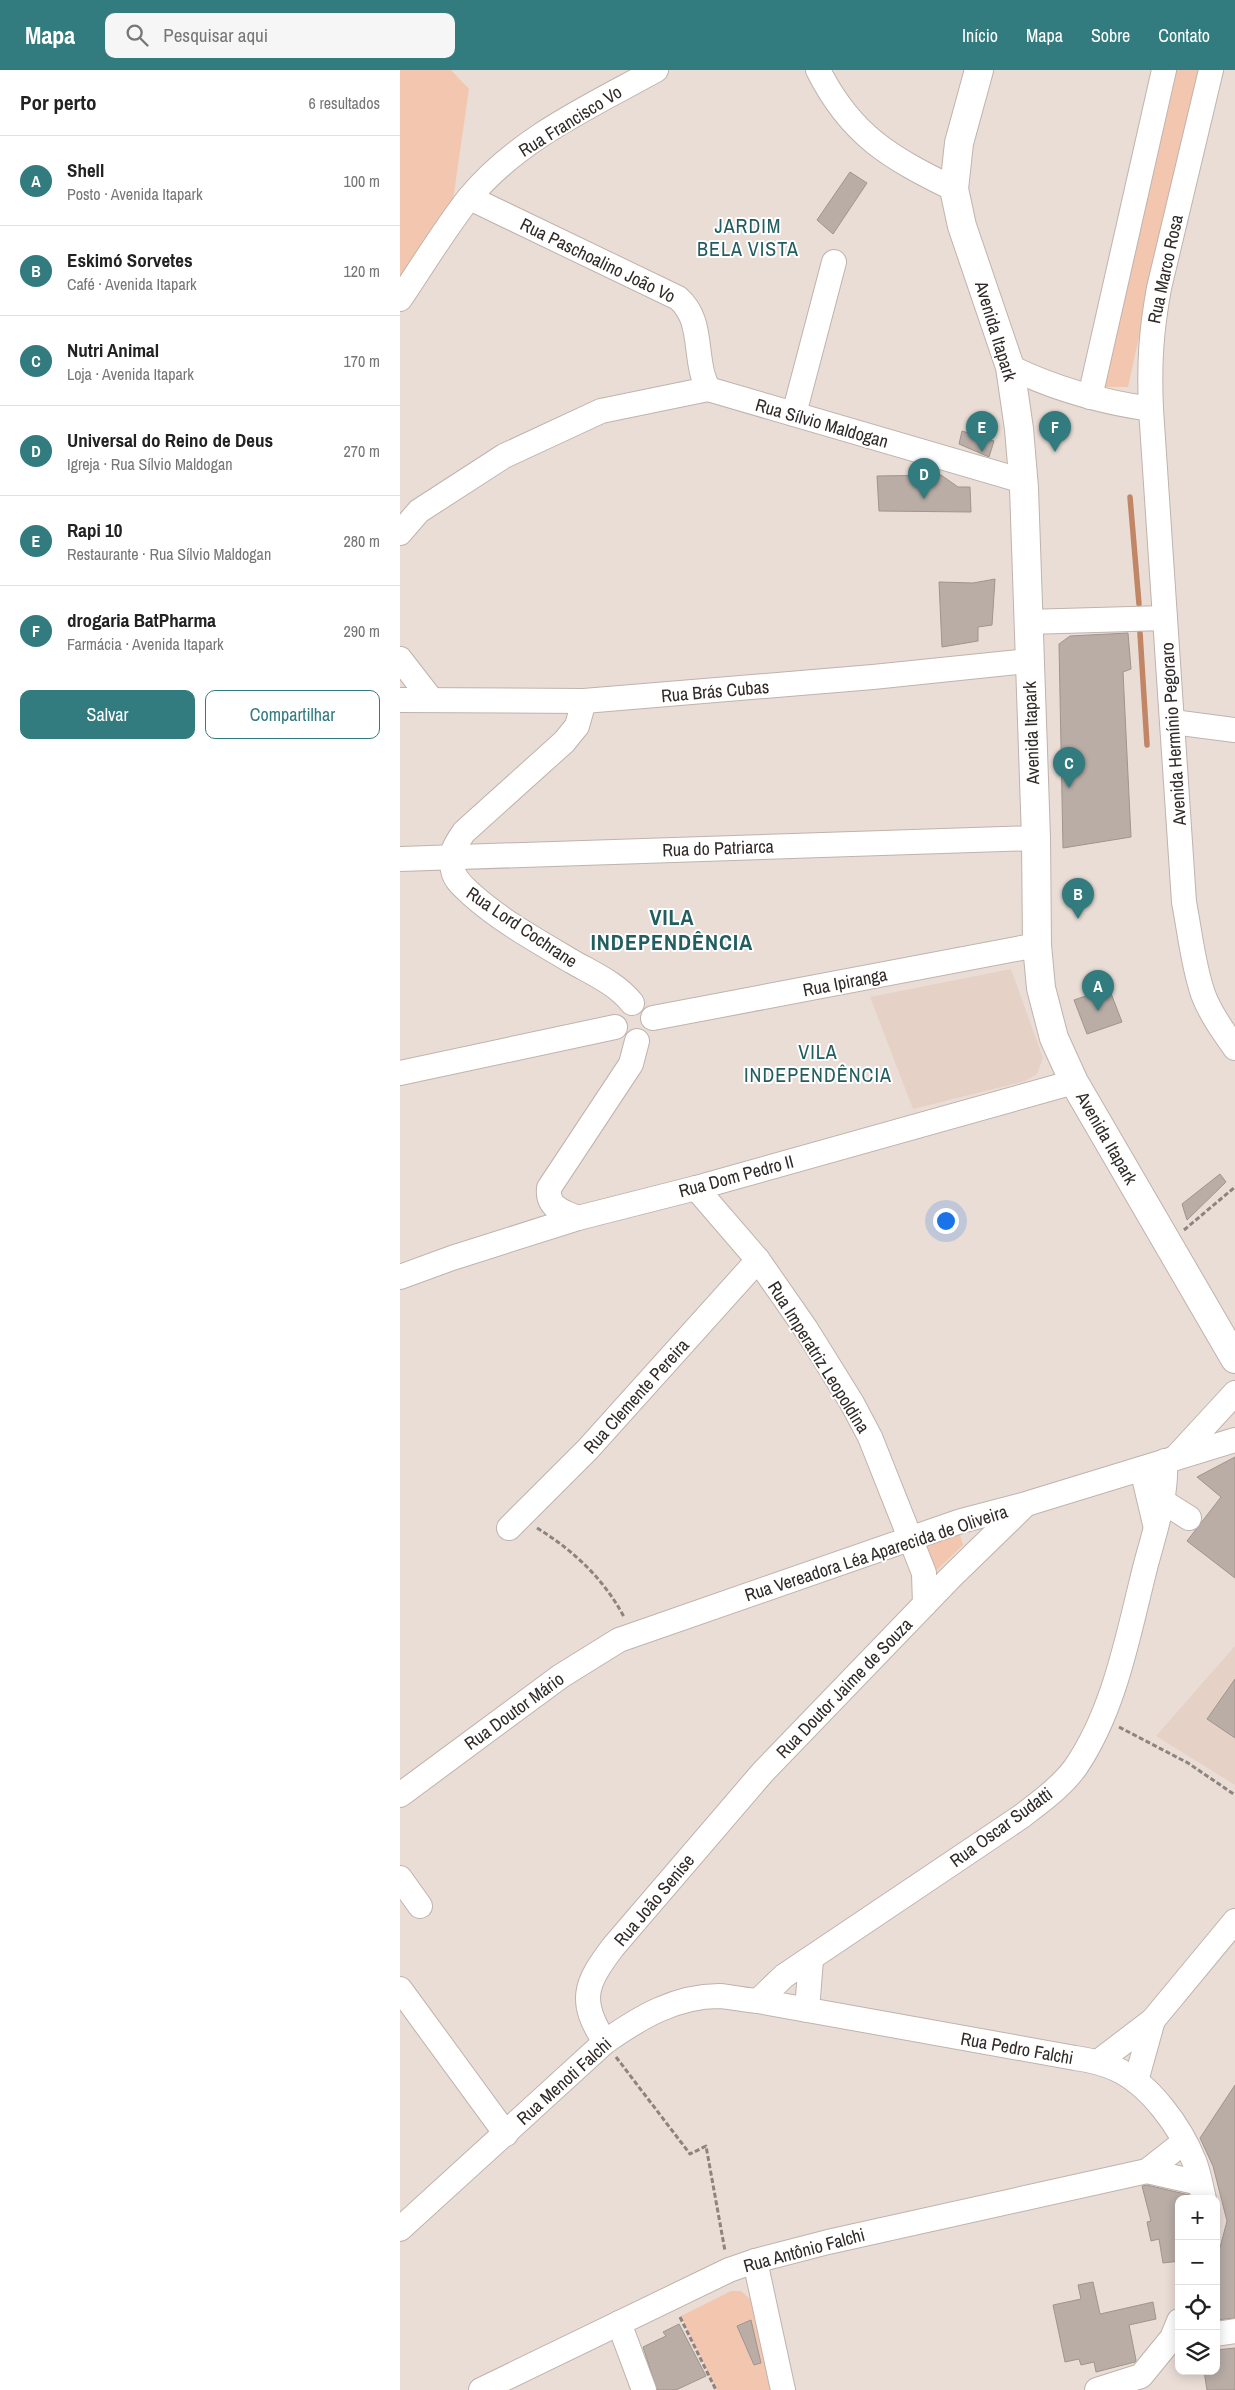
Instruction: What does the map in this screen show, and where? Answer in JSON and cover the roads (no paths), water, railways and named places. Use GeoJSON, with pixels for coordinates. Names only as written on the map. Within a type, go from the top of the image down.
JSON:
{"type":"FeatureCollection","features":[{"type":"Feature","properties":{"kind":"main road","name":"Avenida Itapark"},"geometry":{"type":"LineString","coordinates":[[978,70],[955,177],[962,226],[1010,367],[1019,428],[1023,482],[1028,661],[1036,838],[1037,946],[1041,988],[1054,1038],[1074,1082],[1235,1359]]}},
{"type":"Feature","properties":{"kind":"street","name":"Rua Francisco Vo"},"geometry":{"type":"LineString","coordinates":[[400,299],[470,198],[528,143],[656,70]]}},
{"type":"Feature","properties":{"kind":"street"},"geometry":{"type":"LineString","coordinates":[[818,70],[842,112],[870,140],[907,165],[955,177]]}},
{"type":"Feature","properties":{"kind":"street"},"geometry":{"type":"LineString","coordinates":[[1090,397],[1164,70]]}},
{"type":"Feature","properties":{"kind":"street","name":"Rua Marco Rosa"},"geometry":{"type":"LineString","coordinates":[[1151,409],[1149,356],[1152,324],[1211,70]]}},
{"type":"Feature","properties":{"kind":"street","name":"Rua Paschoalino João Vo"},"geometry":{"type":"LineString","coordinates":[[470,198],[678,298],[686,305],[694,322],[701,368],[708,389]]}},
{"type":"Feature","properties":{"kind":"street"},"geometry":{"type":"LineString","coordinates":[[794,414],[834,262]]}},
{"type":"Feature","properties":{"kind":"street"},"geometry":{"type":"LineString","coordinates":[[1010,367],[1039,381],[1090,397],[1116,404],[1151,409]]}},
{"type":"Feature","properties":{"kind":"street"},"geometry":{"type":"LineString","coordinates":[[400,533],[419,511],[504,456],[602,411],[708,389]]}},
{"type":"Feature","properties":{"kind":"street","name":"Rua Sílvio Maldogan"},"geometry":{"type":"LineString","coordinates":[[708,389],[1023,482]]}},
{"type":"Feature","properties":{"kind":"street","name":"Avenida Hermínio Pegoraro"},"geometry":{"type":"LineString","coordinates":[[1151,409],[1184,902],[1194,958],[1204,995],[1221,1028],[1235,1048]]}},
{"type":"Feature","properties":{"kind":"street"},"geometry":{"type":"LineString","coordinates":[[1027,622],[1165,618]]}},
{"type":"Feature","properties":{"kind":"street"},"geometry":{"type":"LineString","coordinates":[[400,659],[431,699]]}},
{"type":"Feature","properties":{"kind":"street","name":"Rua Brás Cubas"},"geometry":{"type":"LineString","coordinates":[[400,700],[584,701],[825,682],[1028,661]]}},
{"type":"Feature","properties":{"kind":"street"},"geometry":{"type":"LineString","coordinates":[[451,856],[454,846],[464,832],[564,742],[577,726],[584,701]]}},
{"type":"Feature","properties":{"kind":"street"},"geometry":{"type":"LineString","coordinates":[[1173,722],[1235,730]]}},
{"type":"Feature","properties":{"kind":"street","name":"Rua do Patriarca"},"geometry":{"type":"LineString","coordinates":[[400,859],[1036,838]]}},
{"type":"Feature","properties":{"kind":"street","name":"Rua Lord Cochrane"},"geometry":{"type":"LineString","coordinates":[[451,856],[453,872],[458,882],[480,902],[538,941],[615,986],[632,1004]]}},
{"type":"Feature","properties":{"kind":"street","name":"Rua Ipiranga"},"geometry":{"type":"LineString","coordinates":[[653,1018],[1037,946]]}},
{"type":"Feature","properties":{"kind":"street"},"geometry":{"type":"LineString","coordinates":[[632,1004],[645,1007],[653,1018],[651,1031],[645,1038],[637,1041],[626,1040],[615,1027],[618,1011],[632,1004]]}},
{"type":"Feature","properties":{"kind":"street"},"geometry":{"type":"LineString","coordinates":[[400,1072],[615,1027]]}},
{"type":"Feature","properties":{"kind":"street"},"geometry":{"type":"LineString","coordinates":[[578,1218],[554,1207],[548,1198],[548,1188],[631,1064],[637,1041]]}},
{"type":"Feature","properties":{"kind":"street","name":"Rua Dom Pedro II"},"geometry":{"type":"LineString","coordinates":[[400,1277],[452,1258],[578,1218],[696,1188],[1074,1082]]}},
{"type":"Feature","properties":{"kind":"street","name":"Rua Imperatriz Leopoldina"},"geometry":{"type":"LineString","coordinates":[[696,1188],[758,1260],[806,1329],[852,1403],[870,1437],[924,1573]]}},
{"type":"Feature","properties":{"kind":"street","name":"Rua Clemente Pereira"},"geometry":{"type":"LineString","coordinates":[[514,1523],[588,1449],[758,1260]]}},
{"type":"Feature","properties":{"kind":"street","name":"Rua Vereadora Léa Aparecida de Oliveira"},"geometry":{"type":"LineString","coordinates":[[1171,1459],[1235,1393]]}},
{"type":"Feature","properties":{"kind":"street","name":"Rua Vereadora Léa Aparecida de Oliveira"},"geometry":{"type":"LineString","coordinates":[[634,1635],[961,1521],[1026,1504],[1235,1440]]}},
{"type":"Feature","properties":{"kind":"street","name":"Rua Oscar Sudatti"},"geometry":{"type":"LineString","coordinates":[[758,2001],[784,1976],[1022,1816],[1048,1795],[1074,1768],[1102,1718],[1120,1663],[1171,1459]]}},
{"type":"Feature","properties":{"kind":"street","name":"Rua Oscar Sudatti"},"geometry":{"type":"LineString","coordinates":[[1142,1469],[1156,1525]]}},
{"type":"Feature","properties":{"kind":"street"},"geometry":{"type":"LineString","coordinates":[[1162,1501],[1189,1518]]}},
{"type":"Feature","properties":{"kind":"street","name":"Rua Doutor Jaime de Souza"},"geometry":{"type":"LineString","coordinates":[[764,1772],[951,1577],[1026,1504]]}},
{"type":"Feature","properties":{"kind":"street"},"geometry":{"type":"LineString","coordinates":[[961,1521],[973,1525],[977,1531],[980,1537],[978,1550]]}},
{"type":"Feature","properties":{"kind":"street"},"geometry":{"type":"LineString","coordinates":[[924,1573],[937,1577],[951,1577]]}},
{"type":"Feature","properties":{"kind":"street","name":"Rua Doutor Jaime de Souza"},"geometry":{"type":"LineString","coordinates":[[924,1573],[925,1604]]}},
{"type":"Feature","properties":{"kind":"street","name":"Rua Doutor Mário"},"geometry":{"type":"LineString","coordinates":[[400,1795],[561,1676],[605,1648],[634,1635]]}},
{"type":"Feature","properties":{"kind":"street","name":"Rua João Senise"},"geometry":{"type":"LineString","coordinates":[[605,2042],[593,2024],[588,2006],[589,1989],[596,1969],[764,1772]]}},
{"type":"Feature","properties":{"kind":"street"},"geometry":{"type":"LineString","coordinates":[[400,1878],[420,1906]]}},
{"type":"Feature","properties":{"kind":"street"},"geometry":{"type":"LineString","coordinates":[[1098,2062],[1153,2020],[1235,1920]]}},
{"type":"Feature","properties":{"kind":"street"},"geometry":{"type":"LineString","coordinates":[[807,2010],[811,1959]]}},
{"type":"Feature","properties":{"kind":"street"},"geometry":{"type":"LineString","coordinates":[[400,1989],[506,2134]]}},
{"type":"Feature","properties":{"kind":"street","name":"Rua Menoti Falchi"},"geometry":{"type":"LineString","coordinates":[[400,2229],[605,2042],[638,2019],[661,2008],[691,1999],[719,1996],[758,2001]]}},
{"type":"Feature","properties":{"kind":"street","name":"Rua Pedro Falchi"},"geometry":{"type":"LineString","coordinates":[[758,2001],[1098,2062],[1118,2070],[1136,2081],[1155,2098],[1184,2142],[1194,2162],[1202,2191]]}},
{"type":"Feature","properties":{"kind":"street"},"geometry":{"type":"LineString","coordinates":[[1136,2081],[1153,2020]]}},
{"type":"Feature","properties":{"kind":"street","name":"Rua Antônio Falchi"},"geometry":{"type":"LineString","coordinates":[[481,2390],[729,2270],[755,2261],[828,2242],[1147,2170],[1184,2142]]}},
{"type":"Feature","properties":{"kind":"street","name":"Rua Antônio Falchi"},"geometry":{"type":"LineString","coordinates":[[1147,2170],[1202,2191]]}},
{"type":"Feature","properties":{"kind":"street"},"geometry":{"type":"LineString","coordinates":[[755,2261],[783,2390]]}},
{"type":"Feature","properties":{"kind":"street"},"geometry":{"type":"LineString","coordinates":[[619,2323],[644,2390]]}},
{"type":"Feature","properties":{"kind":"street"},"geometry":{"type":"LineString","coordinates":[[1220,2333],[1235,2331]]}},
{"type":"Feature","properties":{"kind":"street"},"geometry":{"type":"LineString","coordinates":[[1097,2390],[1144,2383],[1175,2335]]}},
{"type":"Feature","properties":{"kind":"waterway"},"geometry":{"type":"LineString","coordinates":[[1130,497],[1139,604]]}},
{"type":"Feature","properties":{"kind":"waterway"},"geometry":{"type":"LineString","coordinates":[[1140,633],[1147,745]]}},
{"type":"Feature","properties":{"kind":"place","name":"Rapi 10"},"geometry":{"type":"Point","coordinates":[982,452]}},
{"type":"Feature","properties":{"kind":"place","name":"drogaria BatPharma"},"geometry":{"type":"Point","coordinates":[1055,452]}},
{"type":"Feature","properties":{"kind":"place","name":"Universal do Reino de Deus"},"geometry":{"type":"Point","coordinates":[924,499]}},
{"type":"Feature","properties":{"kind":"place","name":"Nutri Animal"},"geometry":{"type":"Point","coordinates":[1069,788]}},
{"type":"Feature","properties":{"kind":"place","name":"Eskimó Sorvetes"},"geometry":{"type":"Point","coordinates":[1078,919]}},
{"type":"Feature","properties":{"kind":"place","name":"Shell"},"geometry":{"type":"Point","coordinates":[1098,1011]}},
{"type":"Feature","properties":{"kind":"district","name":"JARDIM BELA VISTA"},"geometry":{"type":"Point","coordinates":[748,236]}},
{"type":"Feature","properties":{"kind":"district","name":"VILA INDEPENDÊNCIA"},"geometry":{"type":"Point","coordinates":[672,930]}},
{"type":"Feature","properties":{"kind":"district","name":"VILA INDEPENDÊNCIA"},"geometry":{"type":"Point","coordinates":[818,1062]}}]}
